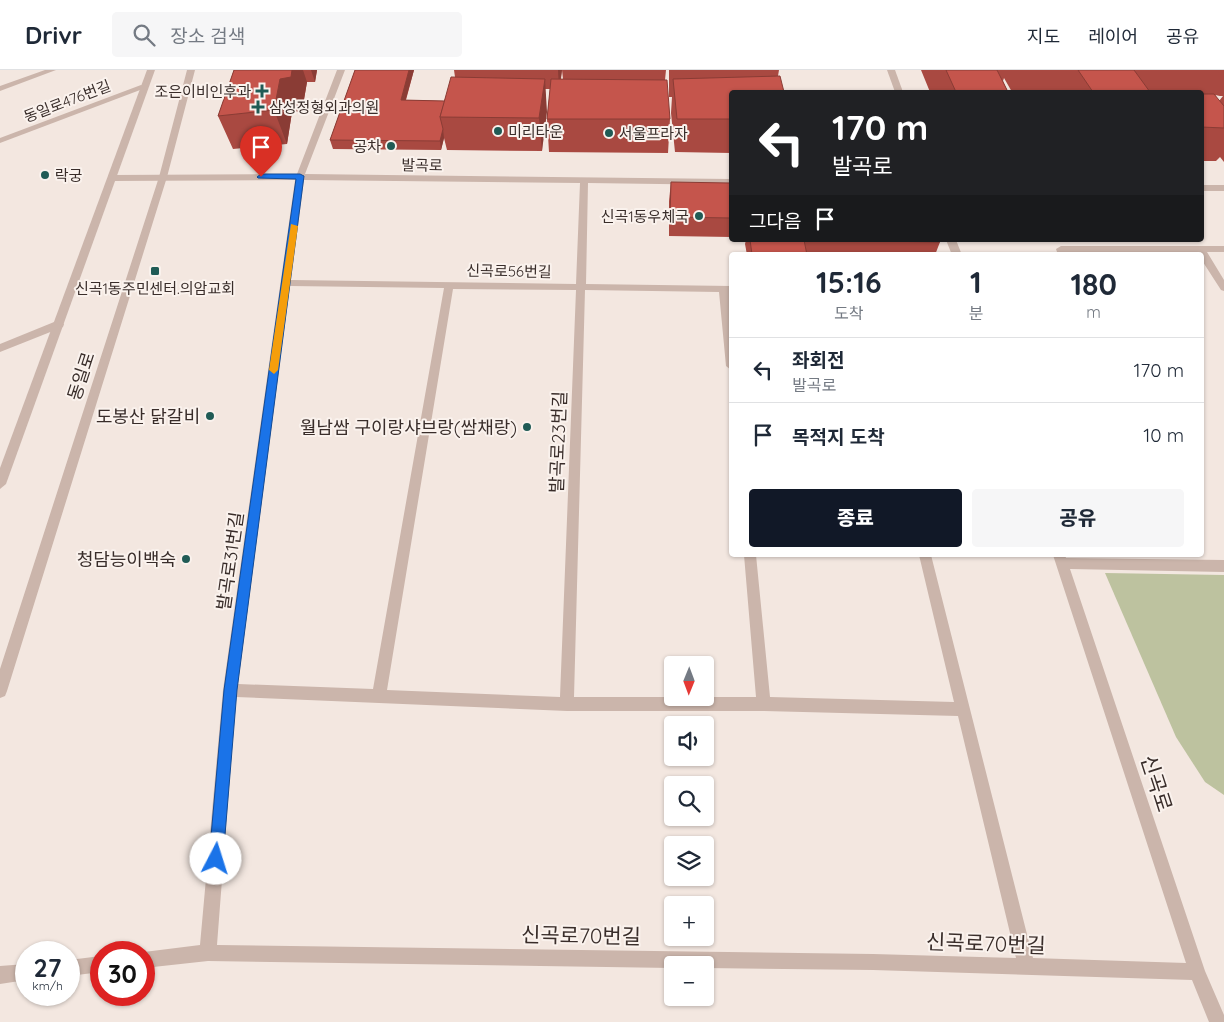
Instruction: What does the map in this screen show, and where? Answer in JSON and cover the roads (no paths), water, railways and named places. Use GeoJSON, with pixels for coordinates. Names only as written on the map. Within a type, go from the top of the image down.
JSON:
{"type":"FeatureCollection","features":[{"type":"Feature","properties":{"kind":"street"},"geometry":{"type":"LineString","coordinates":[[0,89],[52,70]]}},
{"type":"Feature","properties":{"kind":"street"},"geometry":{"type":"LineString","coordinates":[[0,484],[151,70]]}},
{"type":"Feature","properties":{"kind":"street","name":"동일로"},"geometry":{"type":"LineString","coordinates":[[0,691],[163,177],[191,70]]}},
{"type":"Feature","properties":{"kind":"street","name":"발곡로31번길"},"geometry":{"type":"LineString","coordinates":[[208,952],[230,690],[300,176],[341,70]]}},
{"type":"Feature","properties":{"kind":"street"},"geometry":{"type":"LineString","coordinates":[[891,70],[898,90]]}},
{"type":"Feature","properties":{"kind":"street","name":"동일로476번길"},"geometry":{"type":"LineString","coordinates":[[0,141],[144,87]]}},
{"type":"Feature","properties":{"kind":"street","name":"발곡로"},"geometry":{"type":"LineString","coordinates":[[112,178],[300,176],[584,182],[729,182]]}},
{"type":"Feature","properties":{"kind":"street","name":"발곡로23번길"},"geometry":{"type":"LineString","coordinates":[[568,704],[584,182]]}},
{"type":"Feature","properties":{"kind":"street"},"geometry":{"type":"LineString","coordinates":[[1204,188],[1224,188]]}},
{"type":"Feature","properties":{"kind":"street"},"geometry":{"type":"LineString","coordinates":[[1062,252],[1224,250]]}},
{"type":"Feature","properties":{"kind":"street"},"geometry":{"type":"LineString","coordinates":[[1204,256],[1224,288]]}},
{"type":"Feature","properties":{"kind":"street","name":"신곡로56번길"},"geometry":{"type":"LineString","coordinates":[[286,282],[728,289]]}},
{"type":"Feature","properties":{"kind":"street"},"geometry":{"type":"LineString","coordinates":[[379,695],[449,285]]}},
{"type":"Feature","properties":{"kind":"street"},"geometry":{"type":"LineString","coordinates":[[728,289],[729,315]]}},
{"type":"Feature","properties":{"kind":"street"},"geometry":{"type":"LineString","coordinates":[[0,348],[59,324]]}},
{"type":"Feature","properties":{"kind":"street"},"geometry":{"type":"LineString","coordinates":[[750,557],[764,704]]}},
{"type":"Feature","properties":{"kind":"street"},"geometry":{"type":"LineString","coordinates":[[925,557],[1027,967]]}},
{"type":"Feature","properties":{"kind":"street"},"geometry":{"type":"LineString","coordinates":[[1061,559],[1202,560],[1224,566]]}},
{"type":"Feature","properties":{"kind":"street","name":"신곡로"},"geometry":{"type":"LineString","coordinates":[[1061,559],[1197,972],[1218,1022]]}},
{"type":"Feature","properties":{"kind":"street"},"geometry":{"type":"LineString","coordinates":[[230,690],[568,704],[764,704],[963,709]]}},
{"type":"Feature","properties":{"kind":"street","name":"신곡로70번길"},"geometry":{"type":"LineString","coordinates":[[155,959],[208,952],[853,962],[1197,972]]}},
{"type":"Feature","properties":{"kind":"street"},"geometry":{"type":"LineString","coordinates":[[0,975],[15,973]]}},
{"type":"Feature","properties":{"kind":"place","name":"조은이비인후과"},"geometry":{"type":"Point","coordinates":[262,91]}},
{"type":"Feature","properties":{"kind":"place","name":"삼성정형외과의원"},"geometry":{"type":"Point","coordinates":[258,107]}},
{"type":"Feature","properties":{"kind":"place","name":"미리타운"},"geometry":{"type":"Point","coordinates":[498,131]}},
{"type":"Feature","properties":{"kind":"place","name":"서울프라자"},"geometry":{"type":"Point","coordinates":[609,133]}},
{"type":"Feature","properties":{"kind":"place","name":"공차"},"geometry":{"type":"Point","coordinates":[391,146]}},
{"type":"Feature","properties":{"kind":"place","name":"락궁"},"geometry":{"type":"Point","coordinates":[45,175]}},
{"type":"Feature","properties":{"kind":"place","name":"신곡1동우체국"},"geometry":{"type":"Point","coordinates":[699,216]}},
{"type":"Feature","properties":{"kind":"place","name":"신곡1동주민센터.의암교회"},"geometry":{"type":"Point","coordinates":[155,271]}},
{"type":"Feature","properties":{"kind":"place","name":"도봉산 닭갈비"},"geometry":{"type":"Point","coordinates":[210,416]}},
{"type":"Feature","properties":{"kind":"place","name":"월남쌈 구이랑샤브랑(쌈채랑)"},"geometry":{"type":"Point","coordinates":[527,427]}},
{"type":"Feature","properties":{"kind":"place","name":"청담능이백숙"},"geometry":{"type":"Point","coordinates":[186,559]}}]}
